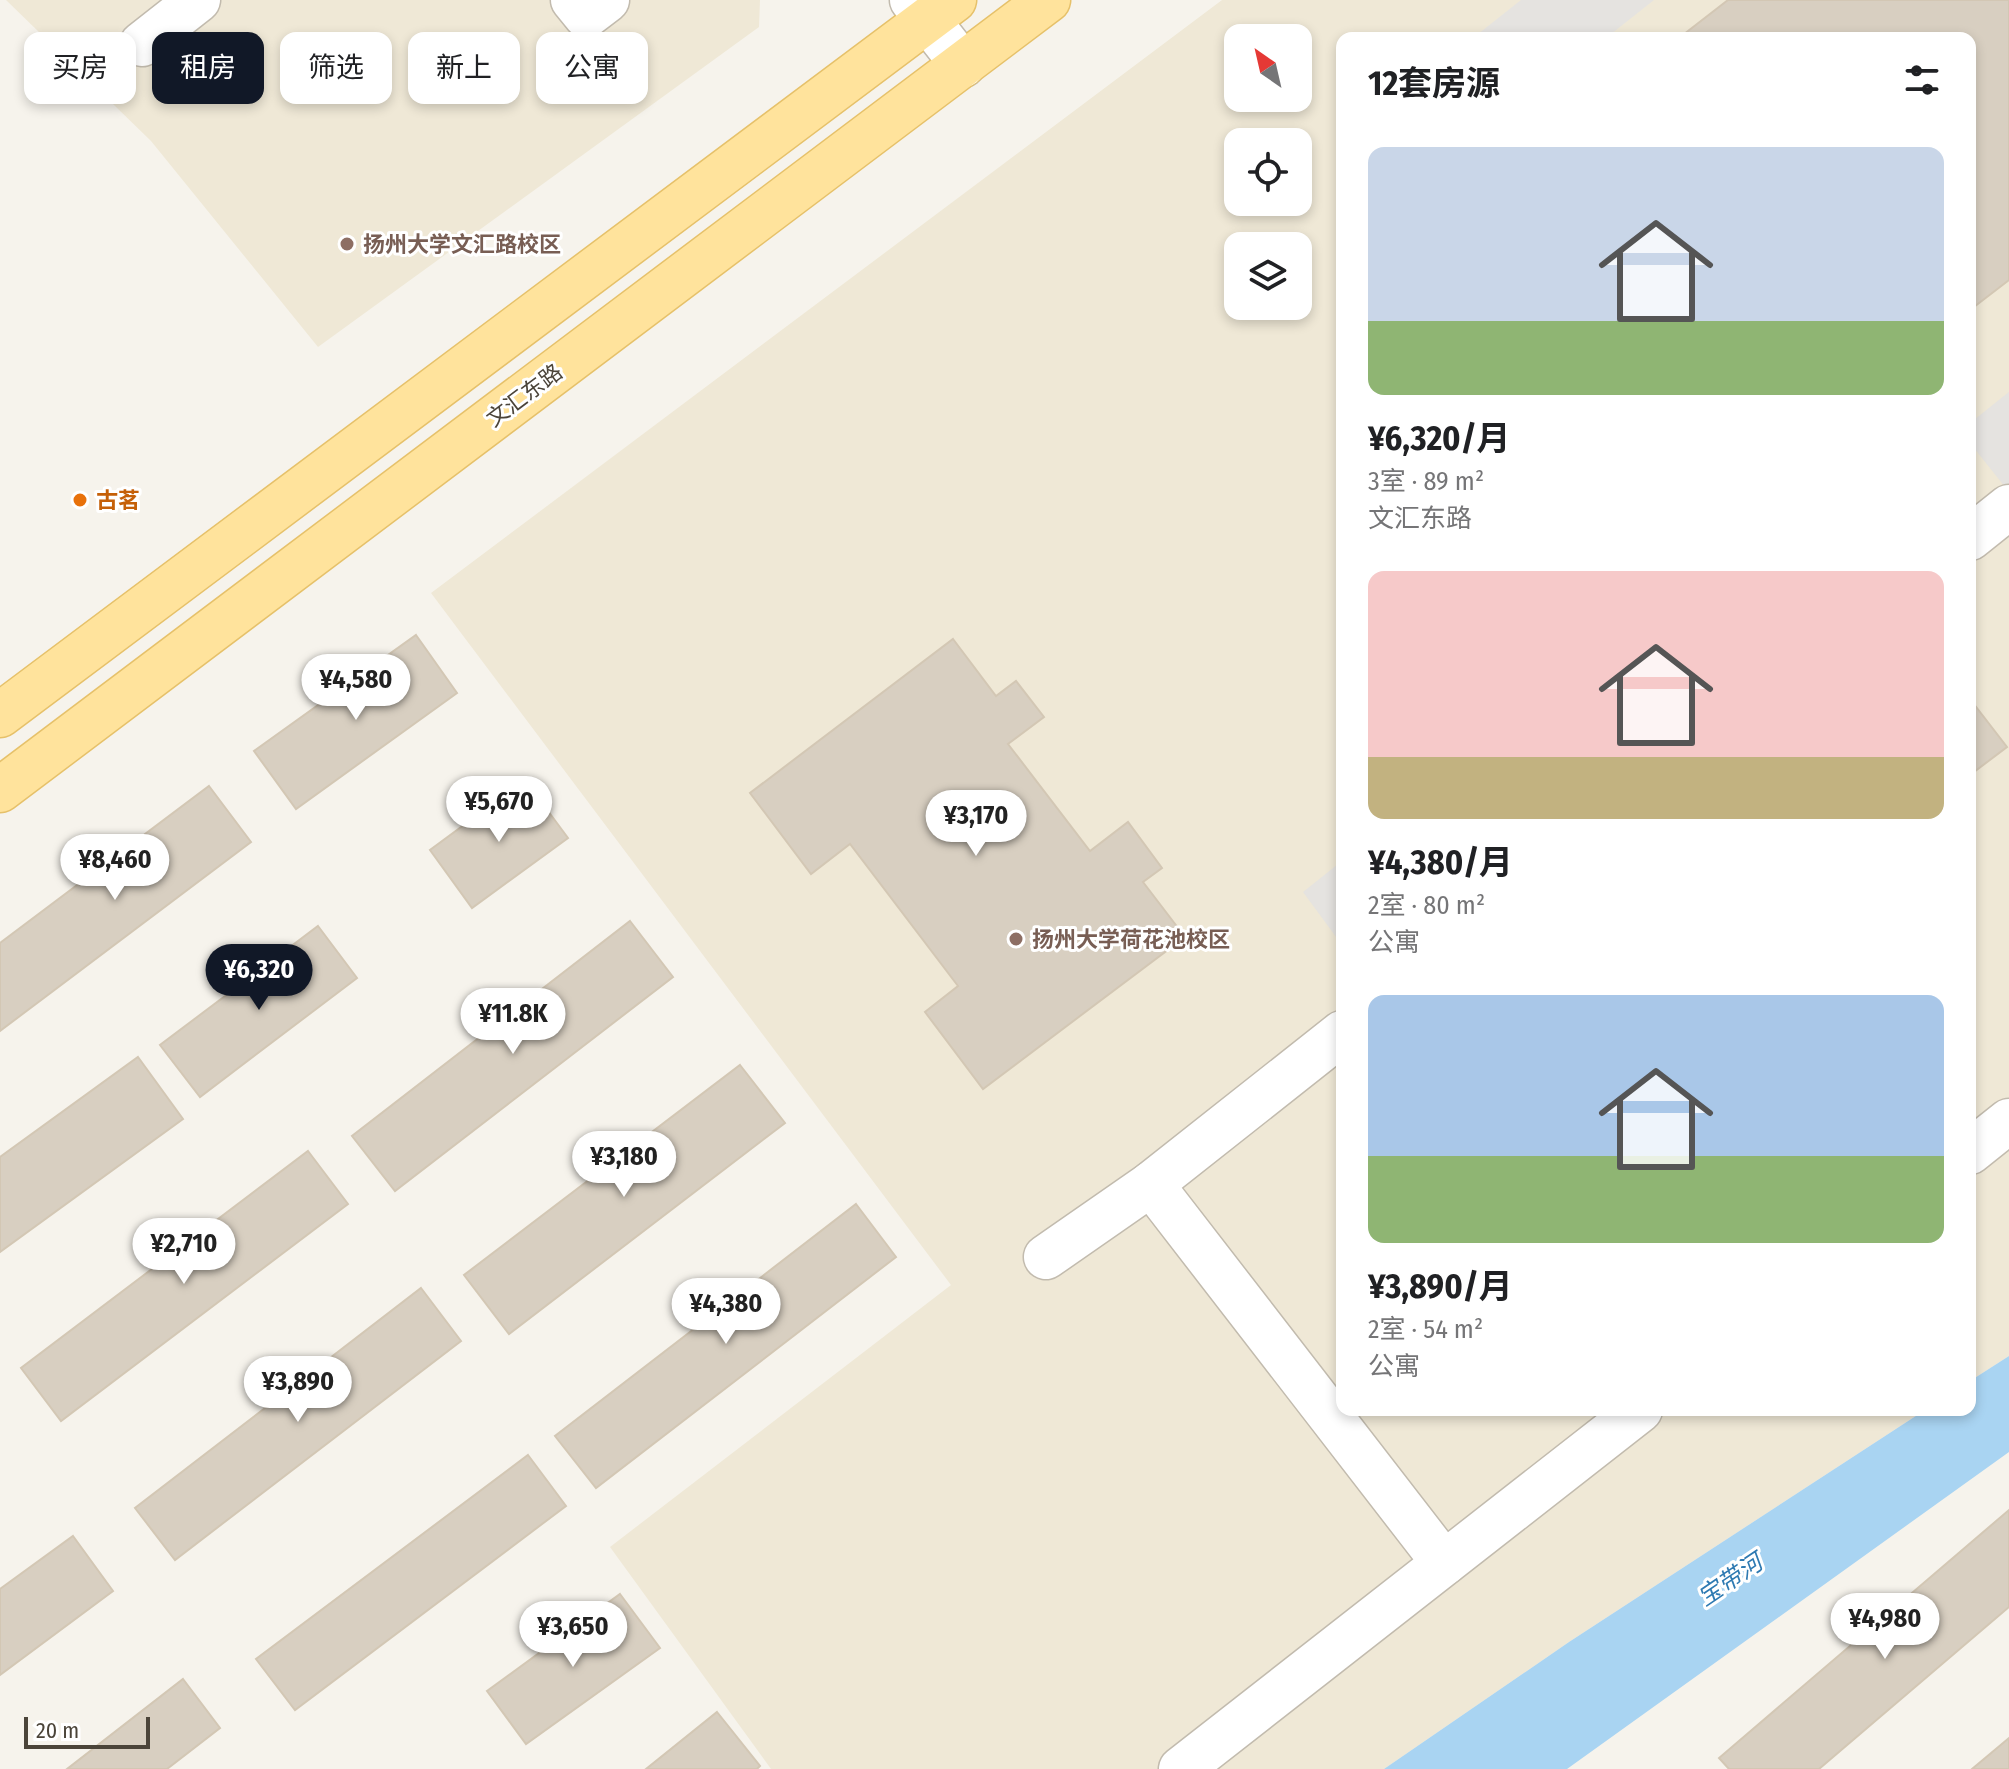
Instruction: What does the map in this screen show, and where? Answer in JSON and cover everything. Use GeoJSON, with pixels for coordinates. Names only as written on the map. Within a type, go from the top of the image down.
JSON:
{"type":"FeatureCollection","features":[{"type":"Feature","properties":{"kind":"main road","name":"文汇东路"},"geometry":{"type":"LineString","coordinates":[[0,790],[1048,0]]}},
{"type":"Feature","properties":{"kind":"main road"},"geometry":{"type":"LineString","coordinates":[[0,715],[931,7]]}},
{"type":"Feature","properties":{"kind":"lane"},"geometry":{"type":"LineString","coordinates":[[142,44],[198,0]]}},
{"type":"Feature","properties":{"kind":"lane"},"geometry":{"type":"LineString","coordinates":[[573,0],[586,16],[607,0]]}},
{"type":"Feature","properties":{"kind":"lane"},"geometry":{"type":"LineString","coordinates":[[931,7],[963,65]]}},
{"type":"Feature","properties":{"kind":"lane"},"geometry":{"type":"LineString","coordinates":[[1976,533],[2009,507]]}},
{"type":"Feature","properties":{"kind":"lane"},"geometry":{"type":"LineString","coordinates":[[1046,1257],[1151,1184],[1336,1038]]}},
{"type":"Feature","properties":{"kind":"lane"},"geometry":{"type":"LineString","coordinates":[[1976,1147],[2009,1121]]}},
{"type":"Feature","properties":{"kind":"lane"},"geometry":{"type":"LineString","coordinates":[[1151,1184],[1444,1563]]}},
{"type":"Feature","properties":{"kind":"lane"},"geometry":{"type":"LineString","coordinates":[[1181,1769],[1632,1416]]}},
{"type":"Feature","properties":{"kind":"shaded area","name":"扬州大学文汇路校区"},"geometry":{"type":"Polygon","coordinates":[[[6,0],[760,0],[759,27],[318,347],[151,141],[113,104],[136,104],[136,32],[39,32],[6,0]]]}},
{"type":"Feature","properties":{"kind":"shaded area","name":"扬州大学荷花池校区"},"geometry":{"type":"Polygon","coordinates":[[[1222,0],[2009,0],[2009,1356],[1976,1377],[1976,32],[1336,32],[1336,1416],[1916,1416],[1569,1642],[1384,1769],[771,1769],[610,1547],[951,1285],[431,593],[1222,0]]]}},
{"type":"Feature","properties":{"kind":"shaded area"},"geometry":{"type":"Polygon","coordinates":[[[1521,0],[1654,0],[1614,32],[1481,32],[1521,0]]]}},
{"type":"Feature","properties":{"kind":"shaded area"},"geometry":{"type":"Polygon","coordinates":[[[2009,392],[2009,492],[1976,451],[1976,418],[2009,392]]]}},
{"type":"Feature","properties":{"kind":"shaded area"},"geometry":{"type":"Polygon","coordinates":[[[1336,866],[1336,937],[1303,892],[1336,866]]]}},
{"type":"Feature","properties":{"kind":"water","name":"宝带河"},"geometry":{"type":"Polygon","coordinates":[[[2009,1356],[2009,1452],[1567,1769],[1384,1769],[1569,1642],[1916,1416],[1976,1416],[1976,1377],[2009,1356]]]}},
{"type":"Feature","properties":{"kind":"building"},"geometry":{"type":"Polygon","coordinates":[[[1728,0],[2009,0],[2009,280],[1976,305],[1976,32],[1687,32],[1728,0]]]}},
{"type":"Feature","properties":{"kind":"building"},"geometry":{"type":"Polygon","coordinates":[[[416,635],[457,693],[296,809],[254,751],[416,635]]]}},
{"type":"Feature","properties":{"kind":"building"},"geometry":{"type":"Polygon","coordinates":[[[953,639],[996,696],[1016,681],[1044,717],[1008,744],[1090,851],[1128,822],[1162,868],[1143,882],[1185,937],[983,1089],[925,1012],[958,986],[850,844],[811,874],[750,793],[953,639]]]}},
{"type":"Feature","properties":{"kind":"building"},"geometry":{"type":"Polygon","coordinates":[[[1976,707],[2007,747],[1976,770],[1976,707]]]}},
{"type":"Feature","properties":{"kind":"building"},"geometry":{"type":"Polygon","coordinates":[[[525,780],[568,838],[472,908],[430,850],[525,780]]]}},
{"type":"Feature","properties":{"kind":"building"},"geometry":{"type":"Polygon","coordinates":[[[209,786],[251,842],[0,1031],[0,943],[209,786]]]}},
{"type":"Feature","properties":{"kind":"building"},"geometry":{"type":"Polygon","coordinates":[[[630,921],[673,977],[395,1191],[352,1136],[630,921]]]}},
{"type":"Feature","properties":{"kind":"building"},"geometry":{"type":"Polygon","coordinates":[[[318,926],[357,978],[200,1097],[160,1045],[318,926]]]}},
{"type":"Feature","properties":{"kind":"building"},"geometry":{"type":"Polygon","coordinates":[[[138,1057],[183,1119],[0,1252],[0,1157],[138,1057]]]}},
{"type":"Feature","properties":{"kind":"building"},"geometry":{"type":"Polygon","coordinates":[[[740,1065],[785,1123],[509,1334],[464,1275],[740,1065]]]}},
{"type":"Feature","properties":{"kind":"building"},"geometry":{"type":"Polygon","coordinates":[[[308,1151],[348,1204],[61,1421],[21,1368],[308,1151]]]}},
{"type":"Feature","properties":{"kind":"building"},"geometry":{"type":"Polygon","coordinates":[[[856,1204],[896,1257],[596,1488],[555,1436],[856,1204]]]}},
{"type":"Feature","properties":{"kind":"building"},"geometry":{"type":"Polygon","coordinates":[[[421,1288],[461,1341],[175,1560],[135,1508],[421,1288]]]}},
{"type":"Feature","properties":{"kind":"building"},"geometry":{"type":"Polygon","coordinates":[[[528,1455],[566,1506],[295,1710],[256,1659],[528,1455]]]}},
{"type":"Feature","properties":{"kind":"building"},"geometry":{"type":"Polygon","coordinates":[[[2009,1510],[2009,1607],[1819,1769],[1729,1769],[1719,1758],[2009,1510]]]}},
{"type":"Feature","properties":{"kind":"building"},"geometry":{"type":"Polygon","coordinates":[[[73,1536],[113,1591],[0,1675],[0,1589],[73,1536]]]}},
{"type":"Feature","properties":{"kind":"building"},"geometry":{"type":"Polygon","coordinates":[[[620,1594],[660,1648],[526,1744],[487,1691],[620,1594]]]}},
{"type":"Feature","properties":{"kind":"building"},"geometry":{"type":"Polygon","coordinates":[[[183,1679],[220,1728],[167,1769],[67,1769],[183,1679]]]}},
{"type":"Feature","properties":{"kind":"building"},"geometry":{"type":"Polygon","coordinates":[[[717,1712],[760,1766],[757,1769],[646,1769],[717,1712]]]}},
{"type":"Feature","properties":{"kind":"building"},"geometry":{"type":"Polygon","coordinates":[[[2009,1738],[2009,1769],[1972,1769],[2009,1738]]]}},
{"type":"Feature","properties":{"kind":"place","name":"扬州大学文汇路校区"},"geometry":{"type":"Point","coordinates":[347,244]}},
{"type":"Feature","properties":{"kind":"place","name":"古茗"},"geometry":{"type":"Point","coordinates":[80,500]}},
{"type":"Feature","properties":{"kind":"place","name":"扬州大学荷花池校区"},"geometry":{"type":"Point","coordinates":[1016,939]}}]}
